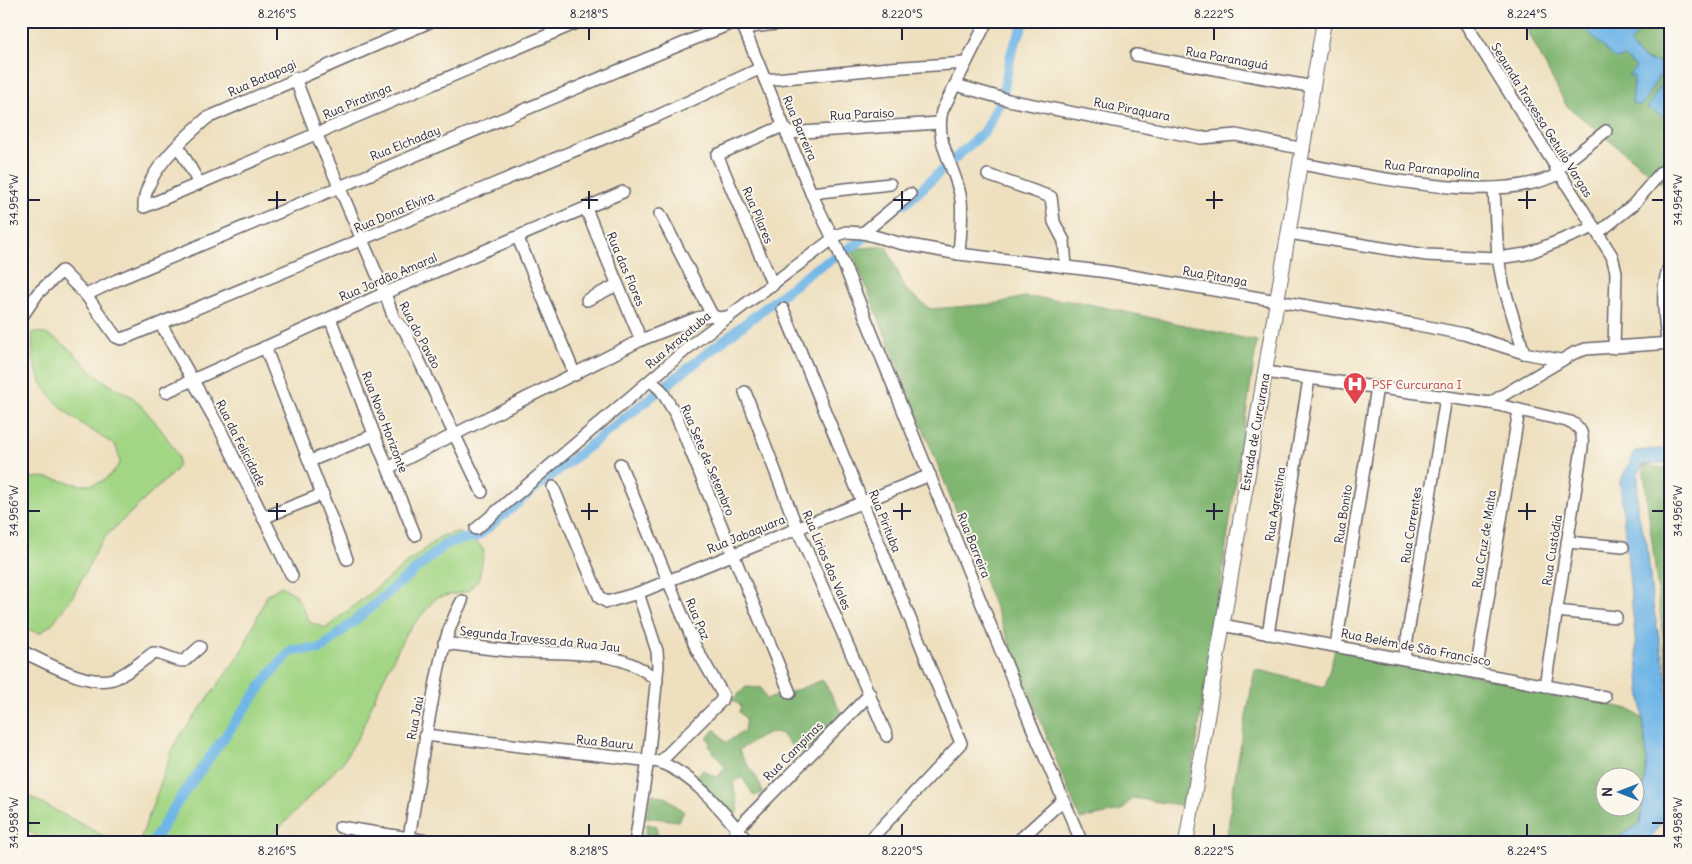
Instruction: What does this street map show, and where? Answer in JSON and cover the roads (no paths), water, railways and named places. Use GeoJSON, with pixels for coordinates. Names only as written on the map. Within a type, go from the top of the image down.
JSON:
{"type":"FeatureCollection","features":[{"type":"Feature","properties":{"kind":"main road","name":"Estrada de Curcurana"},"geometry":{"type":"LineString","coordinates":[[1186,843],[1304,150],[1324,21]]}},
{"type":"Feature","properties":{"kind":"street","name":"Rua Batapagi"},"geometry":{"type":"LineString","coordinates":[[144,207],[144,196],[148,182],[178,146],[207,118],[295,78],[432,21]]}},
{"type":"Feature","properties":{"kind":"street","name":"Rua Piratinga"},"geometry":{"type":"LineString","coordinates":[[144,207],[581,21]]}},
{"type":"Feature","properties":{"kind":"street","name":"Rua Elchaday"},"geometry":{"type":"LineString","coordinates":[[86,295],[338,186],[740,24],[800,21]]}},
{"type":"Feature","properties":{"kind":"street"},"geometry":{"type":"LineString","coordinates":[[959,254],[961,200],[946,160],[939,124],[942,111],[987,21]]}},
{"type":"Feature","properties":{"kind":"street","name":"Segunda Travessa Getulio Vargas"},"geometry":{"type":"LineString","coordinates":[[1464,21],[1596,230],[1615,264],[1614,348]]}},
{"type":"Feature","properties":{"kind":"street","name":"Rua Barreira"},"geometry":{"type":"LineString","coordinates":[[740,24],[811,193],[842,258],[1082,843]]}},
{"type":"Feature","properties":{"kind":"street","name":"Rua Paranaguá"},"geometry":{"type":"LineString","coordinates":[[1136,55],[1314,87]]}},
{"type":"Feature","properties":{"kind":"street"},"geometry":{"type":"LineString","coordinates":[[765,80],[889,68],[966,63]]}},
{"type":"Feature","properties":{"kind":"street","name":"Rua Dona Elvira"},"geometry":{"type":"LineString","coordinates":[[21,318],[38,293],[62,271],[86,295],[116,337],[121,339],[130,336],[655,117],[759,69]]}},
{"type":"Feature","properties":{"kind":"street","name":"Rua do Pavão"},"geometry":{"type":"LineString","coordinates":[[295,78],[338,186],[385,293],[392,314],[396,322],[405,331],[482,492]]}},
{"type":"Feature","properties":{"kind":"street","name":"Rua Piraquara"},"geometry":{"type":"LineString","coordinates":[[956,85],[1008,100],[1201,138],[1236,135],[1304,150]]}},
{"type":"Feature","properties":{"kind":"street","name":"Rua Paraiso"},"geometry":{"type":"LineString","coordinates":[[785,129],[939,124]]}},
{"type":"Feature","properties":{"kind":"street","name":"Rua Pilares"},"geometry":{"type":"LineString","coordinates":[[773,285],[717,155],[785,129]]}},
{"type":"Feature","properties":{"kind":"street","name":"Rua Paranapolina"},"geometry":{"type":"LineString","coordinates":[[1301,164],[1414,183],[1494,189],[1525,186],[1558,172],[1606,131]]}},
{"type":"Feature","properties":{"kind":"street"},"geometry":{"type":"LineString","coordinates":[[178,146],[199,183]]}},
{"type":"Feature","properties":{"kind":"street"},"geometry":{"type":"LineString","coordinates":[[1289,233],[1426,255],[1498,258],[1526,254],[1596,230],[1633,205],[1661,172]]}},
{"type":"Feature","properties":{"kind":"street"},"geometry":{"type":"LineString","coordinates":[[988,175],[1051,197],[1054,222],[1064,241],[1066,267]]}},
{"type":"Feature","properties":{"kind":"street"},"geometry":{"type":"LineString","coordinates":[[811,193],[890,184]]}},
{"type":"Feature","properties":{"kind":"street"},"geometry":{"type":"LineString","coordinates":[[1494,189],[1498,258],[1503,284],[1524,353]]}},
{"type":"Feature","properties":{"kind":"street","name":"Rua Jordão Amaral"},"geometry":{"type":"LineString","coordinates":[[166,392],[385,293],[623,192]]}},
{"type":"Feature","properties":{"kind":"street"},"geometry":{"type":"LineString","coordinates":[[863,233],[910,194]]}},
{"type":"Feature","properties":{"kind":"street","name":"Rua das Flores"},"geometry":{"type":"LineString","coordinates":[[586,209],[641,340]]}},
{"type":"Feature","properties":{"kind":"street"},"geometry":{"type":"LineString","coordinates":[[660,214],[712,315],[718,318],[729,316]]}},
{"type":"Feature","properties":{"kind":"street","name":"Rua Araçatuba"},"geometry":{"type":"LineString","coordinates":[[476,529],[651,381],[696,340],[835,242],[846,232],[863,233]]}},
{"type":"Feature","properties":{"kind":"street","name":"Rua Pitanga"},"geometry":{"type":"LineString","coordinates":[[863,233],[899,243],[959,254],[1108,272],[1278,300],[1456,333],[1524,353],[1560,360]]}},
{"type":"Feature","properties":{"kind":"street"},"geometry":{"type":"LineString","coordinates":[[518,238],[575,375]]}},
{"type":"Feature","properties":{"kind":"street"},"geometry":{"type":"LineString","coordinates":[[1490,403],[1560,360],[1586,349],[1669,343],[1664,288],[1666,273],[1671,262]]}},
{"type":"Feature","properties":{"kind":"street"},"geometry":{"type":"LineString","coordinates":[[587,300],[617,285]]}},
{"type":"Feature","properties":{"kind":"street","name":"Rua Pirituba"},"geometry":{"type":"LineString","coordinates":[[783,309],[961,743],[867,843]]}},
{"type":"Feature","properties":{"kind":"street"},"geometry":{"type":"LineString","coordinates":[[388,468],[641,340],[697,318],[712,315]]}},
{"type":"Feature","properties":{"kind":"street","name":"Rua Novo Horizonte"},"geometry":{"type":"LineString","coordinates":[[330,318],[374,435],[415,535]]}},
{"type":"Feature","properties":{"kind":"street","name":"Rua da Felicidade"},"geometry":{"type":"LineString","coordinates":[[161,324],[219,427],[292,576]]}},
{"type":"Feature","properties":{"kind":"street"},"geometry":{"type":"LineString","coordinates":[[265,347],[347,559]]}},
{"type":"Feature","properties":{"kind":"street"},"geometry":{"type":"LineString","coordinates":[[1265,372],[1490,403],[1519,410]]}},
{"type":"Feature","properties":{"kind":"street","name":"Rua Agrestina"},"geometry":{"type":"LineString","coordinates":[[1268,634],[1309,379]]}},
{"type":"Feature","properties":{"kind":"street","name":"Rua Sete de Setembro"},"geometry":{"type":"LineString","coordinates":[[651,381],[661,390],[676,415],[790,693]]}},
{"type":"Feature","properties":{"kind":"street","name":"Rua Bonito"},"geometry":{"type":"LineString","coordinates":[[1336,646],[1377,387]]}},
{"type":"Feature","properties":{"kind":"street","name":"Rua Lírios dos Vales"},"geometry":{"type":"LineString","coordinates":[[745,392],[797,528],[887,736]]}},
{"type":"Feature","properties":{"kind":"street","name":"Rua Correntes"},"geometry":{"type":"LineString","coordinates":[[1404,658],[1446,397]]}},
{"type":"Feature","properties":{"kind":"street","name":"Rua Custódia"},"geometry":{"type":"LineString","coordinates":[[1519,410],[1571,422],[1580,428],[1583,437],[1545,686]]}},
{"type":"Feature","properties":{"kind":"street","name":"Rua Cruz de Malta"},"geometry":{"type":"LineString","coordinates":[[1476,672],[1519,410]]}},
{"type":"Feature","properties":{"kind":"street"},"geometry":{"type":"LineString","coordinates":[[310,461],[374,435]]}},
{"type":"Feature","properties":{"kind":"street","name":"Rua Paz"},"geometry":{"type":"LineString","coordinates":[[620,464],[702,663],[720,688],[723,698],[660,762]]}},
{"type":"Feature","properties":{"kind":"street","name":"Rua Jabaquara"},"geometry":{"type":"LineString","coordinates":[[553,487],[600,598],[607,602],[613,602],[862,500],[930,475]]}},
{"type":"Feature","properties":{"kind":"street"},"geometry":{"type":"LineString","coordinates":[[263,518],[323,494]]}},
{"type":"Feature","properties":{"kind":"street"},"geometry":{"type":"LineString","coordinates":[[1567,542],[1623,547]]}},
{"type":"Feature","properties":{"kind":"street"},"geometry":{"type":"LineString","coordinates":[[635,843],[648,760],[657,681],[657,651],[638,593]]}},
{"type":"Feature","properties":{"kind":"street","name":"Rua Jaú"},"geometry":{"type":"LineString","coordinates":[[408,841],[425,736],[444,642],[449,626],[462,601]]}},
{"type":"Feature","properties":{"kind":"street"},"geometry":{"type":"LineString","coordinates":[[1556,611],[1616,618]]}},
{"type":"Feature","properties":{"kind":"street","name":"Rua Belém de São Francisco"},"geometry":{"type":"LineString","coordinates":[[1222,625],[1404,658],[1605,698]]}},
{"type":"Feature","properties":{"kind":"street","name":"Segunda Travessa da Rua Jau"},"geometry":{"type":"LineString","coordinates":[[444,642],[514,651],[609,658],[638,666],[657,681]]}},
{"type":"Feature","properties":{"kind":"street"},"geometry":{"type":"LineString","coordinates":[[21,651],[81,677],[104,680],[120,675],[153,653],[158,653],[175,661],[184,661],[200,647]]}},
{"type":"Feature","properties":{"kind":"street","name":"Rua Campinas"},"geometry":{"type":"LineString","coordinates":[[737,829],[870,694]]}},
{"type":"Feature","properties":{"kind":"street","name":"Rua Bauru"},"geometry":{"type":"LineString","coordinates":[[425,736],[660,762],[678,770],[691,779],[749,843]]}},
{"type":"Feature","properties":{"kind":"street"},"geometry":{"type":"LineString","coordinates":[[1016,843],[1064,800]]}},
{"type":"Feature","properties":{"kind":"street"},"geometry":{"type":"LineString","coordinates":[[340,827],[408,841],[440,843]]}},
{"type":"Feature","properties":{"kind":"street"},"geometry":{"type":"LineString","coordinates":[[731,843],[737,829]]}},
{"type":"Feature","properties":{"kind":"water"},"geometry":{"type":"Polygon","coordinates":[[[1578,21],[1648,21],[1630,43],[1641,57],[1658,62],[1662,71],[1642,105],[1632,104],[1634,76],[1628,76],[1636,67],[1624,57],[1615,59],[1578,21]]]}},
{"type":"Feature","properties":{"kind":"water"},"geometry":{"type":"Polygon","coordinates":[[[1671,70],[1671,120],[1647,108],[1671,70]]]}},
{"type":"Feature","properties":{"kind":"water"},"geometry":{"type":"Polygon","coordinates":[[[1671,448],[1671,462],[1643,465],[1638,474],[1637,512],[1647,544],[1652,599],[1666,676],[1671,764],[1671,805],[1648,843],[1607,843],[1640,824],[1641,816],[1644,816],[1644,787],[1647,759],[1620,482],[1635,451],[1671,448]]]}},
{"type":"Feature","properties":{"kind":"waterway"},"geometry":{"type":"LineString","coordinates":[[905,204],[986,130],[1002,97],[1012,50],[1025,21]]}},
{"type":"Feature","properties":{"kind":"waterway"},"geometry":{"type":"LineString","coordinates":[[152,843],[179,800],[270,674],[292,650],[321,649],[447,543],[478,536],[533,490],[812,271],[858,243],[872,231]]}},
{"type":"Feature","properties":{"kind":"place","name":"PSF Curcurana I"},"geometry":{"type":"Point","coordinates":[1355,405]}}]}
